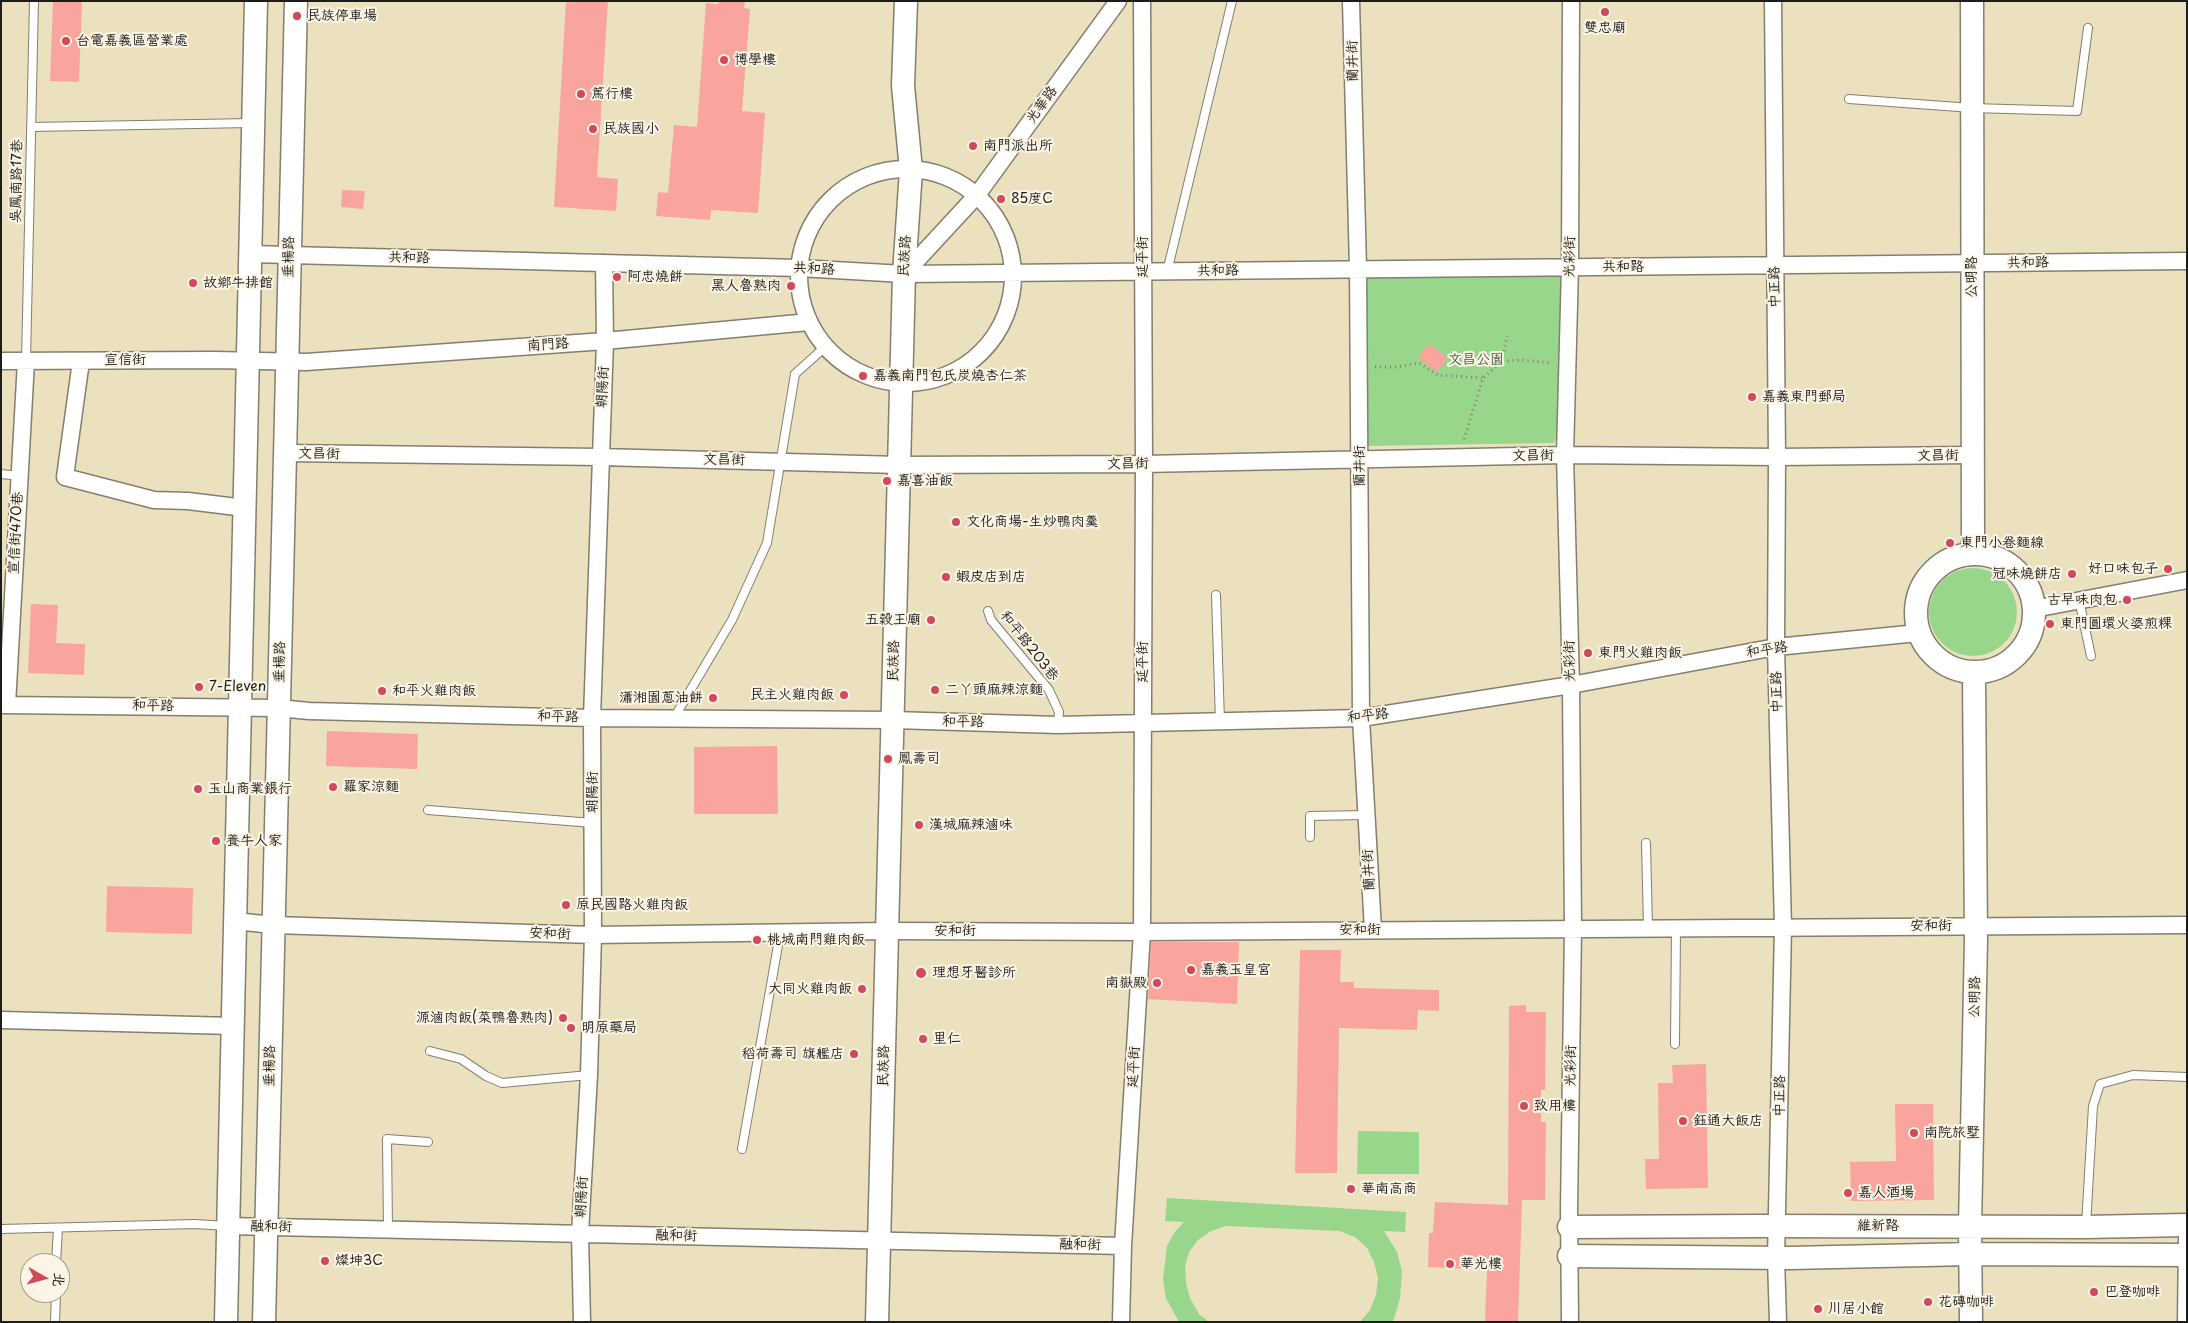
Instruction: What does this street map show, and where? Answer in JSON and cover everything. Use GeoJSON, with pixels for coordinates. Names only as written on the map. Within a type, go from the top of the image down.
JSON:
{"type":"FeatureCollection","features":[{"type":"Feature","properties":{"kind":"street"},"geometry":{"type":"LineString","coordinates":[[226,1322],[256,1]]}},
{"type":"Feature","properties":{"kind":"street","name":"垂楊路"},"geometry":{"type":"LineString","coordinates":[[264,1322],[296,1]]}},
{"type":"Feature","properties":{"kind":"street","name":"民族路"},"geometry":{"type":"LineString","coordinates":[[877,1322],[904,274],[910,170],[902,86],[906,1]]}},
{"type":"Feature","properties":{"kind":"street","name":"光華路"},"geometry":{"type":"LineString","coordinates":[[904,274],[977,196],[1118,1]]}},
{"type":"Feature","properties":{"kind":"street","name":"延平街"},"geometry":{"type":"LineString","coordinates":[[1121,1322],[1123,1246],[1142,932],[1144,464],[1142,1]]}},
{"type":"Feature","properties":{"kind":"street","name":"蘭井街"},"geometry":{"type":"LineString","coordinates":[[1351,1],[1358,268],[1361,718],[1373,930]]}},
{"type":"Feature","properties":{"kind":"street","name":"光彩街"},"geometry":{"type":"LineString","coordinates":[[1570,1322],[1569,1227],[1573,928],[1571,685],[1566,455],[1570,267],[1571,1]]}},
{"type":"Feature","properties":{"kind":"street","name":"中正路"},"geometry":{"type":"LineString","coordinates":[[1772,1],[1777,457],[1776,648],[1783,927],[1776,1258],[1778,1322]]}},
{"type":"Feature","properties":{"kind":"street","name":"公明路"},"geometry":{"type":"LineString","coordinates":[[1972,1],[1973,554]]}},
{"type":"Feature","properties":{"kind":"street"},"geometry":{"type":"LineString","coordinates":[[910,170],[937,173],[958,182],[977,196],[996,218],[1008,244],[1013,272],[1009,306],[994,337],[971,361],[942,378],[901,382],[877,380],[849,368],[825,347],[809,322],[800,296],[799,268],[807,235],[824,206],[849,184],[880,171],[910,170]]}},
{"type":"Feature","properties":{"kind":"street","name":"共和路"},"geometry":{"type":"LineString","coordinates":[[250,254],[799,268],[904,274],[2187,261]]}},
{"type":"Feature","properties":{"kind":"street","name":"朝陽街"},"geometry":{"type":"LineString","coordinates":[[582,1322],[580,1234],[589,1075],[593,935],[592,718],[605,341],[604,263]]}},
{"type":"Feature","properties":{"kind":"street","name":"南門路"},"geometry":{"type":"LineString","coordinates":[[248,362],[287,362],[605,341],[809,322]]}},
{"type":"Feature","properties":{"kind":"street","name":"宣信街"},"geometry":{"type":"LineString","coordinates":[[1,361],[248,362]]}},
{"type":"Feature","properties":{"kind":"street","name":"宣信街470巷"},"geometry":{"type":"LineString","coordinates":[[4,705],[26,361]]}},
{"type":"Feature","properties":{"kind":"street"},"geometry":{"type":"LineString","coordinates":[[80,361],[65,477],[154,500],[188,501],[245,508]]}},
{"type":"Feature","properties":{"kind":"street","name":"文昌街"},"geometry":{"type":"LineString","coordinates":[[285,453],[600,457],[899,466],[1144,464],[1566,455],[1777,457],[1972,455]]}},
{"type":"Feature","properties":{"kind":"street"},"geometry":{"type":"LineString","coordinates":[[1973,554],[1991,555],[2008,563],[2021,575],[2030,591],[2034,609],[2034,623],[2023,649],[2013,659],[1988,671],[1958,670],[1943,662],[1931,652],[1918,633],[1917,605],[1921,589],[1930,575],[1942,564],[1957,557],[1973,554]]}},
{"type":"Feature","properties":{"kind":"street"},"geometry":{"type":"LineString","coordinates":[[2034,609],[2187,580]]}},
{"type":"Feature","properties":{"kind":"street","name":"和平路"},"geometry":{"type":"LineString","coordinates":[[4,705],[278,708],[309,711],[592,718],[892,720],[1058,724],[1361,718],[1571,685],[1776,648],[1918,633]]}},
{"type":"Feature","properties":{"kind":"street","name":"公明路"},"geometry":{"type":"LineString","coordinates":[[1971,1322],[1970,1226],[1976,926],[1974,672]]}},
{"type":"Feature","properties":{"kind":"street","name":"安和街"},"geometry":{"type":"LineString","coordinates":[[235,921],[273,925],[593,935],[780,934],[887,931],[1142,932],[2187,924]]}},
{"type":"Feature","properties":{"kind":"street"},"geometry":{"type":"LineString","coordinates":[[1,1020],[233,1026]]}},
{"type":"Feature","properties":{"kind":"street","name":"維新路"},"geometry":{"type":"LineString","coordinates":[[1569,1227],[2085,1227],[2187,1225]]}},
{"type":"Feature","properties":{"kind":"street","name":"融和街"},"geometry":{"type":"LineString","coordinates":[[228,1226],[1123,1246]]}},
{"type":"Feature","properties":{"kind":"street"},"geometry":{"type":"LineString","coordinates":[[2186,1322],[2187,1237]]}},
{"type":"Feature","properties":{"kind":"street"},"geometry":{"type":"LineString","coordinates":[[1569,1256],[1776,1258],[1970,1254],[2186,1255]]}},
{"type":"Feature","properties":{"kind":"lane","name":"吳鳳南路17巷"},"geometry":{"type":"LineString","coordinates":[[26,361],[34,1]]}},
{"type":"Feature","properties":{"kind":"lane"},"geometry":{"type":"LineString","coordinates":[[1167,272],[1232,1]]}},
{"type":"Feature","properties":{"kind":"lane"},"geometry":{"type":"LineString","coordinates":[[1850,99],[1972,108],[2077,111],[2088,28]]}},
{"type":"Feature","properties":{"kind":"lane"},"geometry":{"type":"LineString","coordinates":[[31,127],[253,123]]}},
{"type":"Feature","properties":{"kind":"lane"},"geometry":{"type":"LineString","coordinates":[[674,719],[732,620],[767,543],[794,374],[825,347]]}},
{"type":"Feature","properties":{"kind":"lane"},"geometry":{"type":"LineString","coordinates":[[1,474],[20,476]]}},
{"type":"Feature","properties":{"kind":"lane"},"geometry":{"type":"LineString","coordinates":[[1216,595],[1220,722]]}},
{"type":"Feature","properties":{"kind":"lane"},"geometry":{"type":"LineString","coordinates":[[2078,600],[2091,656]]}},
{"type":"Feature","properties":{"kind":"lane","name":"和平路203巷"},"geometry":{"type":"LineString","coordinates":[[988,611],[991,620],[1048,690],[1059,712],[1058,724]]}},
{"type":"Feature","properties":{"kind":"lane"},"geometry":{"type":"LineString","coordinates":[[428,810],[593,823]]}},
{"type":"Feature","properties":{"kind":"lane"},"geometry":{"type":"LineString","coordinates":[[1310,837],[1310,816],[1366,815]]}},
{"type":"Feature","properties":{"kind":"lane"},"geometry":{"type":"LineString","coordinates":[[1646,843],[1648,928]]}},
{"type":"Feature","properties":{"kind":"lane"},"geometry":{"type":"LineString","coordinates":[[1675,1044],[1676,928]]}},
{"type":"Feature","properties":{"kind":"lane"},"geometry":{"type":"LineString","coordinates":[[742,1149],[780,934]]}},
{"type":"Feature","properties":{"kind":"lane"},"geometry":{"type":"LineString","coordinates":[[430,1050],[461,1059],[486,1076],[502,1083],[589,1075]]}},
{"type":"Feature","properties":{"kind":"lane"},"geometry":{"type":"LineString","coordinates":[[2085,1227],[2094,1106],[2100,1084],[2133,1075],[2187,1077]]}},
{"type":"Feature","properties":{"kind":"lane"},"geometry":{"type":"LineString","coordinates":[[388,1229],[387,1139],[428,1142]]}},
{"type":"Feature","properties":{"kind":"lane"},"geometry":{"type":"LineString","coordinates":[[1,1229],[195,1224],[228,1226]]}},
{"type":"Feature","properties":{"kind":"lane"},"geometry":{"type":"LineString","coordinates":[[57,1253],[58,1228]]}},
{"type":"Feature","properties":{"kind":"lane"},"geometry":{"type":"LineString","coordinates":[[55,1322],[56,1303]]}},
{"type":"Feature","properties":{"kind":"path"},"geometry":{"type":"LineString","coordinates":[[1464,439],[1483,378],[1502,361],[1507,336]]}},
{"type":"Feature","properties":{"kind":"path"},"geometry":{"type":"LineString","coordinates":[[1502,361],[1521,360],[1555,363]]}},
{"type":"Feature","properties":{"kind":"path"},"geometry":{"type":"LineString","coordinates":[[1371,367],[1395,367],[1419,363],[1438,375],[1483,378]]}},
{"type":"Feature","properties":{"kind":"path"},"geometry":{"type":"LineString","coordinates":[[1454,439],[1473,439]]}},
{"type":"Feature","properties":{"kind":"green space","name":"文昌公園"},"geometry":{"type":"Polygon","coordinates":[[[1560,275],[1564,280],[1559,432],[1554,443],[1365,446],[1364,276],[1560,275]]]}},
{"type":"Feature","properties":{"kind":"green space"},"geometry":{"type":"Polygon","coordinates":[[[1973,568],[1990,571],[2004,581],[2014,595],[2017,612],[2014,629],[2004,643],[1990,653],[1973,656],[1956,653],[1942,643],[1932,629],[1929,612],[1932,595],[1942,581],[1956,571],[1973,568]]]}},
{"type":"Feature","properties":{"kind":"green space"},"geometry":{"type":"Polygon","coordinates":[[[1358,1131],[1419,1132],[1419,1174],[1357,1174],[1358,1131]]]}},
{"type":"Feature","properties":{"kind":"green space"},"geometry":{"type":"Polygon","coordinates":[[[1167,1198],[1406,1212],[1405,1232],[1384,1231],[1397,1252],[1402,1271],[1400,1298],[1394,1319],[1392,1322],[1360,1322],[1370,1310],[1376,1295],[1378,1278],[1374,1262],[1367,1248],[1355,1237],[1339,1231],[1226,1226],[1211,1231],[1198,1240],[1189,1252],[1185,1267],[1186,1283],[1190,1298],[1199,1314],[1209,1322],[1179,1322],[1166,1298],[1163,1279],[1167,1246],[1174,1233],[1184,1222],[1165,1221],[1167,1198]]]}},
{"type":"Feature","properties":{"kind":"building","name":"台電嘉義區營業處"},"geometry":{"type":"Polygon","coordinates":[[[53,1],[82,1],[79,82],[50,81],[53,1]]]}},
{"type":"Feature","properties":{"kind":"building","name":"篤行樓"},"geometry":{"type":"Polygon","coordinates":[[[566,1],[608,1],[597,177],[618,179],[616,211],[554,207],[566,1]]]}},
{"type":"Feature","properties":{"kind":"building","name":"博學樓"},"geometry":{"type":"Polygon","coordinates":[[[719,1],[745,1],[744,8],[750,9],[742,111],[765,113],[758,213],[711,210],[710,220],[656,216],[658,192],[668,193],[674,125],[697,127],[706,3],[718,4],[719,1]]]}},
{"type":"Feature","properties":{"kind":"building"},"geometry":{"type":"Polygon","coordinates":[[[342,190],[365,191],[363,209],[341,207],[342,190]]]}},
{"type":"Feature","properties":{"kind":"building"},"geometry":{"type":"Polygon","coordinates":[[[1429,344],[1448,358],[1437,372],[1418,358],[1429,344]]]}},
{"type":"Feature","properties":{"kind":"building"},"geometry":{"type":"Polygon","coordinates":[[[31,604],[58,605],[56,643],[85,644],[84,675],[28,673],[31,604]]]}},
{"type":"Feature","properties":{"kind":"building"},"geometry":{"type":"Polygon","coordinates":[[[327,731],[418,734],[417,769],[326,766],[327,731]]]}},
{"type":"Feature","properties":{"kind":"building"},"geometry":{"type":"Polygon","coordinates":[[[777,746],[778,814],[694,814],[694,747],[777,746]]]}},
{"type":"Feature","properties":{"kind":"building"},"geometry":{"type":"Polygon","coordinates":[[[107,886],[193,888],[192,934],[106,932],[107,886]]]}},
{"type":"Feature","properties":{"kind":"building"},"geometry":{"type":"Polygon","coordinates":[[[1151,942],[1239,942],[1237,1004],[1148,999],[1151,942]]]}},
{"type":"Feature","properties":{"kind":"building"},"geometry":{"type":"Polygon","coordinates":[[[1300,950],[1341,950],[1340,982],[1354,982],[1354,988],[1439,990],[1439,1011],[1418,1010],[1417,1030],[1339,1028],[1337,1173],[1295,1173],[1300,950]]]}},
{"type":"Feature","properties":{"kind":"building"},"geometry":{"type":"Polygon","coordinates":[[[1526,1005],[1526,1012],[1546,1012],[1545,1090],[1541,1090],[1541,1122],[1546,1122],[1545,1200],[1522,1200],[1518,1322],[1485,1322],[1487,1270],[1428,1267],[1429,1233],[1433,1233],[1435,1202],[1508,1205],[1509,1006],[1526,1005]]]}},
{"type":"Feature","properties":{"kind":"building","name":"鈺通大飯店"},"geometry":{"type":"Polygon","coordinates":[[[1706,1064],[1708,1188],[1646,1189],[1645,1159],[1659,1159],[1658,1083],[1673,1083],[1672,1065],[1706,1064]]]}},
{"type":"Feature","properties":{"kind":"building","name":"南院旅墅"},"geometry":{"type":"Polygon","coordinates":[[[1895,1104],[1933,1104],[1934,1200],[1851,1201],[1850,1162],[1896,1161],[1895,1104]]]}},
{"type":"Feature","properties":{"kind":"place","name":"雙忠廟"},"geometry":{"type":"Point","coordinates":[1605,12]}},
{"type":"Feature","properties":{"kind":"place","name":"民族停車場"},"geometry":{"type":"Point","coordinates":[297,16]}},
{"type":"Feature","properties":{"kind":"place","name":"台電嘉義區營業處"},"geometry":{"type":"Point","coordinates":[66,41]}},
{"type":"Feature","properties":{"kind":"place","name":"博學樓"},"geometry":{"type":"Point","coordinates":[724,60]}},
{"type":"Feature","properties":{"kind":"place","name":"篤行樓"},"geometry":{"type":"Point","coordinates":[581,94]}},
{"type":"Feature","properties":{"kind":"place","name":"民族國小"},"geometry":{"type":"Point","coordinates":[593,129]}},
{"type":"Feature","properties":{"kind":"place","name":"南門派出所"},"geometry":{"type":"Point","coordinates":[973,146]}},
{"type":"Feature","properties":{"kind":"place","name":"85度C"},"geometry":{"type":"Point","coordinates":[1001,199]}},
{"type":"Feature","properties":{"kind":"place","name":"阿忠燒餅"},"geometry":{"type":"Point","coordinates":[617,277]}},
{"type":"Feature","properties":{"kind":"place","name":"故鄉牛排館"},"geometry":{"type":"Point","coordinates":[193,283]}},
{"type":"Feature","properties":{"kind":"place","name":"黑人魯熟肉"},"geometry":{"type":"Point","coordinates":[791,286]}},
{"type":"Feature","properties":{"kind":"place","name":"嘉義南門包氏炭燒杏仁茶"},"geometry":{"type":"Point","coordinates":[863,376]}},
{"type":"Feature","properties":{"kind":"place","name":"嘉義東門郵局"},"geometry":{"type":"Point","coordinates":[1752,397]}},
{"type":"Feature","properties":{"kind":"place","name":"嘉喜油飯"},"geometry":{"type":"Point","coordinates":[887,481]}},
{"type":"Feature","properties":{"kind":"place","name":"文化商場-生炒鴨肉羹"},"geometry":{"type":"Point","coordinates":[956,522]}},
{"type":"Feature","properties":{"kind":"place","name":"東門小卷麵線"},"geometry":{"type":"Point","coordinates":[1950,543]}},
{"type":"Feature","properties":{"kind":"place","name":"好口味包子"},"geometry":{"type":"Point","coordinates":[2168,569]}},
{"type":"Feature","properties":{"kind":"place","name":"冠味燒餅店"},"geometry":{"type":"Point","coordinates":[2072,574]}},
{"type":"Feature","properties":{"kind":"place","name":"蝦皮店到店"},"geometry":{"type":"Point","coordinates":[946,577]}},
{"type":"Feature","properties":{"kind":"place","name":"古早味肉包"},"geometry":{"type":"Point","coordinates":[2127,600]}},
{"type":"Feature","properties":{"kind":"place","name":"五穀王廟"},"geometry":{"type":"Point","coordinates":[931,620]}},
{"type":"Feature","properties":{"kind":"place","name":"東門圓環火婆煎粿"},"geometry":{"type":"Point","coordinates":[2050,624]}},
{"type":"Feature","properties":{"kind":"place","name":"東門火雞肉飯"},"geometry":{"type":"Point","coordinates":[1588,653]}},
{"type":"Feature","properties":{"kind":"place","name":"7-Eleven"},"geometry":{"type":"Point","coordinates":[199,687]}},
{"type":"Feature","properties":{"kind":"place","name":"二丫頭麻辣涼麵"},"geometry":{"type":"Point","coordinates":[935,690]}},
{"type":"Feature","properties":{"kind":"place","name":"和平火雞肉飯"},"geometry":{"type":"Point","coordinates":[382,691]}},
{"type":"Feature","properties":{"kind":"place","name":"民主火雞肉飯"},"geometry":{"type":"Point","coordinates":[844,695]}},
{"type":"Feature","properties":{"kind":"place","name":"瀟湘園蔥油餅"},"geometry":{"type":"Point","coordinates":[713,698]}},
{"type":"Feature","properties":{"kind":"place","name":"鳳壽司"},"geometry":{"type":"Point","coordinates":[888,759]}},
{"type":"Feature","properties":{"kind":"place","name":"羅家涼麵"},"geometry":{"type":"Point","coordinates":[333,787]}},
{"type":"Feature","properties":{"kind":"place","name":"玉山商業銀行"},"geometry":{"type":"Point","coordinates":[198,789]}},
{"type":"Feature","properties":{"kind":"place","name":"漢城麻辣滷味"},"geometry":{"type":"Point","coordinates":[919,825]}},
{"type":"Feature","properties":{"kind":"place","name":"養牛人家"},"geometry":{"type":"Point","coordinates":[216,841]}},
{"type":"Feature","properties":{"kind":"place","name":"原民國路火雞肉飯"},"geometry":{"type":"Point","coordinates":[566,905]}},
{"type":"Feature","properties":{"kind":"place","name":"桃城南門雞肉飯"},"geometry":{"type":"Point","coordinates":[757,940]}},
{"type":"Feature","properties":{"kind":"place","name":"嘉義玉皇宮"},"geometry":{"type":"Point","coordinates":[1191,970]}},
{"type":"Feature","properties":{"kind":"place","name":"理想牙醫診所"},"geometry":{"type":"Point","coordinates":[921,973]}},
{"type":"Feature","properties":{"kind":"place","name":"南嶽殿"},"geometry":{"type":"Point","coordinates":[1157,983]}},
{"type":"Feature","properties":{"kind":"place","name":"大同火雞肉飯"},"geometry":{"type":"Point","coordinates":[862,989]}},
{"type":"Feature","properties":{"kind":"place","name":"源滷肉飯(菜鴨魯熟肉)"},"geometry":{"type":"Point","coordinates":[563,1018]}},
{"type":"Feature","properties":{"kind":"place","name":"明原藥局"},"geometry":{"type":"Point","coordinates":[571,1028]}},
{"type":"Feature","properties":{"kind":"place","name":"里仁"},"geometry":{"type":"Point","coordinates":[923,1039]}},
{"type":"Feature","properties":{"kind":"place","name":"稻荷壽司 旗艦店"},"geometry":{"type":"Point","coordinates":[854,1054]}},
{"type":"Feature","properties":{"kind":"place","name":"致用樓"},"geometry":{"type":"Point","coordinates":[1524,1106]}},
{"type":"Feature","properties":{"kind":"place","name":"鈺通大飯店"},"geometry":{"type":"Point","coordinates":[1683,1121]}},
{"type":"Feature","properties":{"kind":"place","name":"南院旅墅"},"geometry":{"type":"Point","coordinates":[1914,1133]}},
{"type":"Feature","properties":{"kind":"place","name":"華南高商"},"geometry":{"type":"Point","coordinates":[1351,1189]}},
{"type":"Feature","properties":{"kind":"place","name":"嘉人酒場"},"geometry":{"type":"Point","coordinates":[1848,1193]}},
{"type":"Feature","properties":{"kind":"place","name":"燦坤3C"},"geometry":{"type":"Point","coordinates":[325,1261]}},
{"type":"Feature","properties":{"kind":"place","name":"華光樓"},"geometry":{"type":"Point","coordinates":[1450,1264]}},
{"type":"Feature","properties":{"kind":"place","name":"巴登咖啡"},"geometry":{"type":"Point","coordinates":[2094,1292]}},
{"type":"Feature","properties":{"kind":"place","name":"花磚咖啡"},"geometry":{"type":"Point","coordinates":[1928,1302]}},
{"type":"Feature","properties":{"kind":"place","name":"川居小館"},"geometry":{"type":"Point","coordinates":[1818,1309]}}]}
